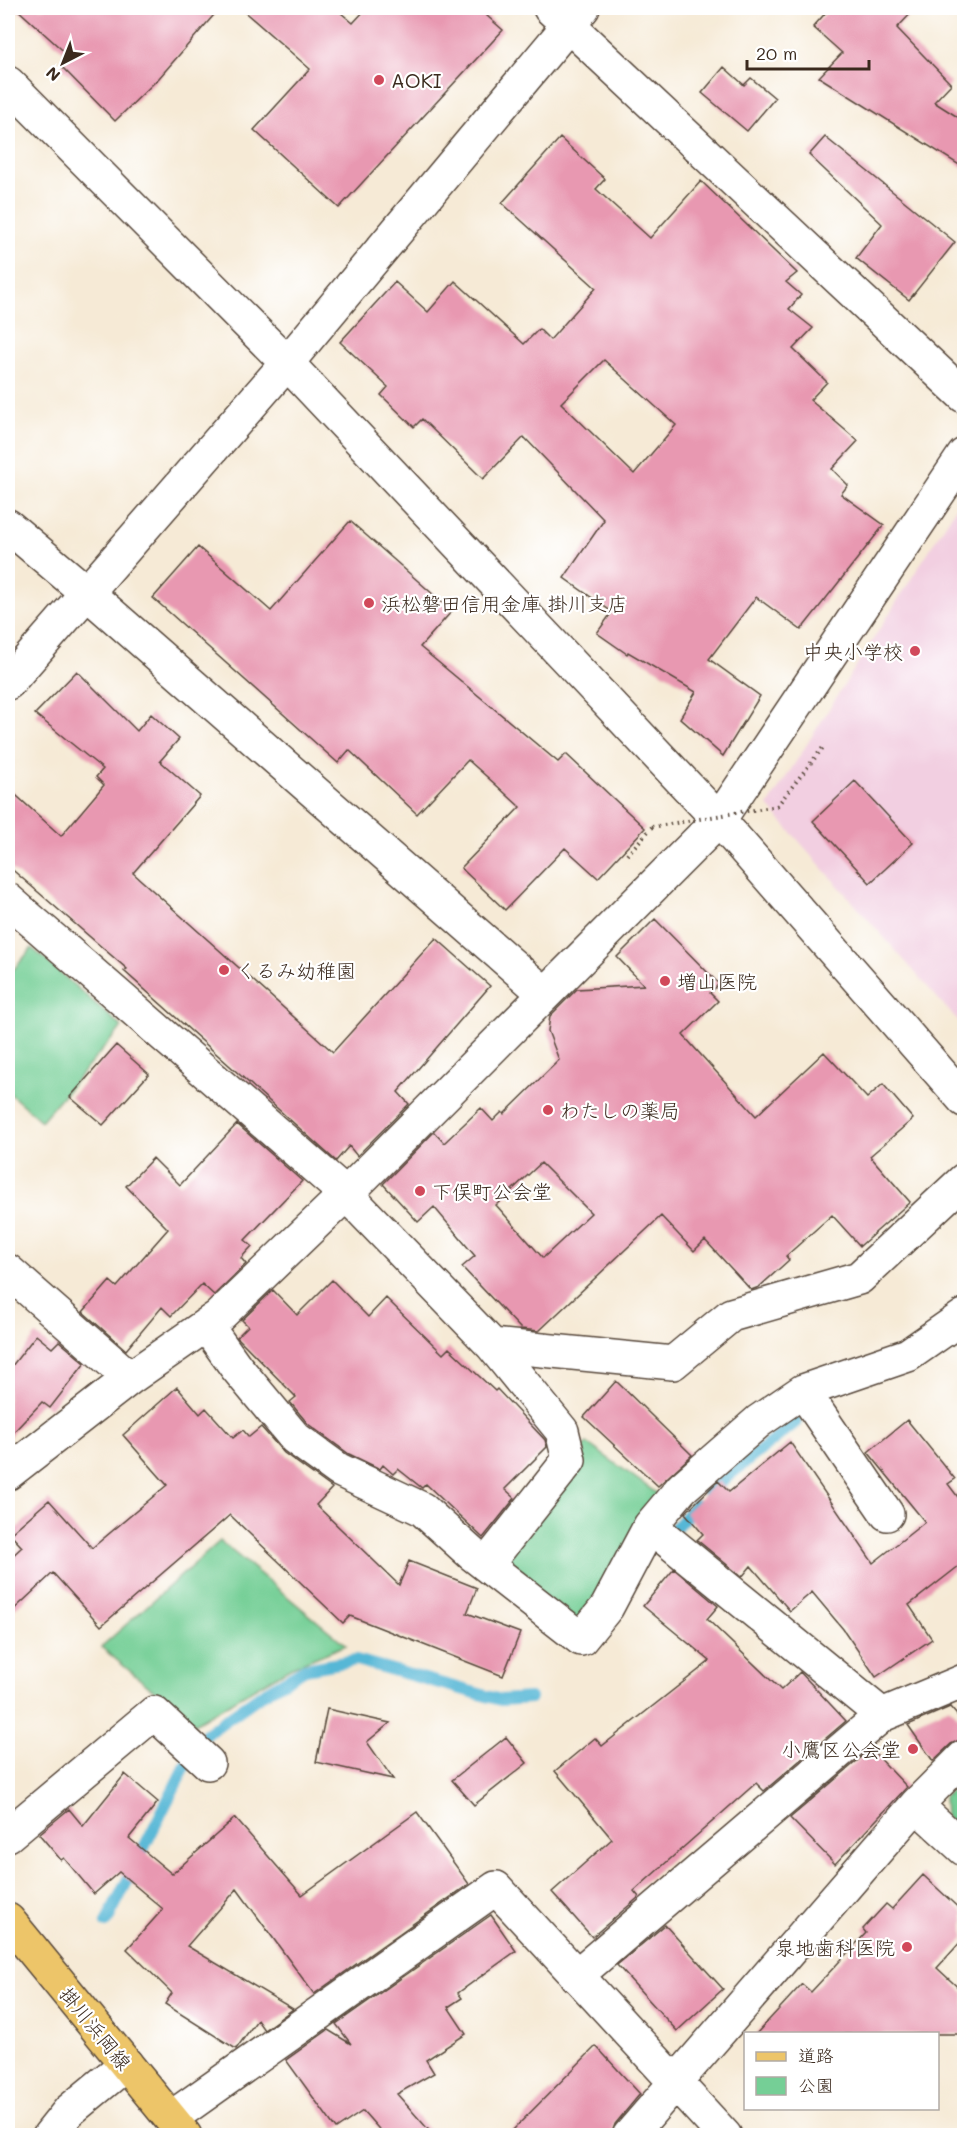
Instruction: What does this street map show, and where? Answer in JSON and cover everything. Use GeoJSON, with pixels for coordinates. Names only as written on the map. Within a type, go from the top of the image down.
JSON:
{"type":"FeatureCollection","features":[{"type":"Feature","properties":{"kind":"main road","name":"掛川浜岡線"},"geometry":{"type":"LineString","coordinates":[[8,1920],[178,2127]]}},
{"type":"Feature","properties":{"kind":"street"},"geometry":{"type":"LineString","coordinates":[[8,683],[287,363],[567,13],[964,396]]}},
{"type":"Feature","properties":{"kind":"street"},"geometry":{"type":"LineString","coordinates":[[8,83],[287,363],[719,820],[964,1100]]}},
{"type":"Feature","properties":{"kind":"street"},"geometry":{"type":"LineString","coordinates":[[8,1473],[130,1378],[206,1325],[346,1194],[719,820],[964,455]]}},
{"type":"Feature","properties":{"kind":"street"},"geometry":{"type":"LineString","coordinates":[[8,526],[544,993]]}},
{"type":"Feature","properties":{"kind":"street"},"geometry":{"type":"LineString","coordinates":[[8,900],[346,1194],[492,1345],[562,1431],[569,1460],[486,1565]]}},
{"type":"Feature","properties":{"kind":"street"},"geometry":{"type":"LineString","coordinates":[[492,1345],[673,1363],[731,1315],[859,1278],[964,1180]]}},
{"type":"Feature","properties":{"kind":"street"},"geometry":{"type":"LineString","coordinates":[[8,1271],[130,1378]]}},
{"type":"Feature","properties":{"kind":"street"},"geometry":{"type":"LineString","coordinates":[[206,1325],[236,1367],[295,1438],[339,1470],[422,1509],[486,1565],[581,1639],[607,1607],[650,1526],[682,1488],[759,1421],[803,1391],[908,1355],[964,1316]]}},
{"type":"Feature","properties":{"kind":"street"},"geometry":{"type":"LineString","coordinates":[[803,1391],[887,1514]]}},
{"type":"Feature","properties":{"kind":"street"},"geometry":{"type":"LineString","coordinates":[[650,1526],[882,1715]]}},
{"type":"Feature","properties":{"kind":"street"},"geometry":{"type":"LineString","coordinates":[[576,1976],[882,1715],[964,1681]]}},
{"type":"Feature","properties":{"kind":"street"},"geometry":{"type":"LineString","coordinates":[[8,1835],[154,1713],[208,1763]]}},
{"type":"Feature","properties":{"kind":"street"},"geometry":{"type":"LineString","coordinates":[[629,2136],[916,1805],[964,1757]]}},
{"type":"Feature","properties":{"kind":"street"},"geometry":{"type":"LineString","coordinates":[[916,1805],[964,1849]]}},
{"type":"Feature","properties":{"kind":"street"},"geometry":{"type":"LineString","coordinates":[[178,2127],[496,1888],[725,2136]]}},
{"type":"Feature","properties":{"kind":"street"},"geometry":{"type":"LineString","coordinates":[[49,2136],[69,2111],[126,2064]]}},
{"type":"Feature","properties":{"kind":"path"},"geometry":{"type":"LineString","coordinates":[[652,827],[777,806],[825,745]]}},
{"type":"Feature","properties":{"kind":"shaded area","name":"中央小学校"},"geometry":{"type":"Polygon","coordinates":[[[964,495],[964,1028],[768,806],[964,495]]]}},
{"type":"Feature","properties":{"kind":"green space"},"geometry":{"type":"Polygon","coordinates":[[[32,948],[122,1027],[41,1121],[8,1092],[8,976],[32,948]]]}},
{"type":"Feature","properties":{"kind":"green space"},"geometry":{"type":"Polygon","coordinates":[[[587,1443],[659,1495],[579,1625],[496,1561],[587,1443]]]}},
{"type":"Feature","properties":{"kind":"green space"},"geometry":{"type":"Polygon","coordinates":[[[220,1541],[346,1645],[290,1668],[194,1724],[101,1647],[220,1541]]]}},
{"type":"Feature","properties":{"kind":"green space"},"geometry":{"type":"Polygon","coordinates":[[[964,1778],[964,1834],[945,1817],[944,1797],[964,1778]]]}},
{"type":"Feature","properties":{"kind":"building"},"geometry":{"type":"Polygon","coordinates":[[[16,8],[220,8],[159,78],[115,121],[61,66],[70,57],[16,8]]]}},
{"type":"Feature","properties":{"kind":"building","name":"AOKI"},"geometry":{"type":"Polygon","coordinates":[[[240,8],[335,8],[353,23],[367,8],[478,8],[503,30],[339,208],[254,130],[310,69],[240,8]]]}},
{"type":"Feature","properties":{"kind":"building"},"geometry":{"type":"Polygon","coordinates":[[[830,8],[916,8],[897,28],[951,84],[934,102],[964,121],[964,168],[819,77],[842,53],[813,27],[830,8]]]}},
{"type":"Feature","properties":{"kind":"building"},"geometry":{"type":"Polygon","coordinates":[[[724,67],[744,85],[751,78],[775,98],[747,131],[702,93],[724,67]]]}},
{"type":"Feature","properties":{"kind":"building"},"geometry":{"type":"Polygon","coordinates":[[[825,137],[955,242],[909,300],[856,258],[882,224],[809,155],[825,137]]]}},
{"type":"Feature","properties":{"kind":"building"},"geometry":{"type":"Polygon","coordinates":[[[560,138],[605,179],[596,189],[650,238],[701,181],[797,273],[786,282],[801,295],[789,309],[813,328],[793,349],[827,382],[810,400],[858,441],[832,469],[848,485],[841,494],[884,525],[801,630],[756,597],[709,659],[760,696],[723,756],[680,718],[696,692],[628,652],[627,654],[597,633],[612,612],[564,578],[604,520],[524,437],[483,479],[422,419],[414,427],[381,395],[388,387],[340,342],[395,282],[428,312],[455,281],[524,344],[539,329],[550,340],[596,288],[502,203],[560,138]],[[604,360],[561,403],[634,474],[676,425],[604,360]]]}},
{"type":"Feature","properties":{"kind":"building"},"geometry":{"type":"Polygon","coordinates":[[[350,521],[452,611],[420,647],[558,762],[566,754],[645,828],[598,878],[565,848],[505,910],[461,868],[520,807],[468,760],[417,814],[349,750],[338,763],[153,598],[198,547],[271,611],[350,521]]]}},
{"type":"Feature","properties":{"kind":"building"},"geometry":{"type":"Polygon","coordinates":[[[77,671],[137,731],[151,714],[179,739],[160,761],[200,796],[133,873],[333,1052],[436,938],[490,986],[398,1092],[409,1104],[357,1156],[349,1146],[336,1161],[124,971],[127,969],[8,866],[8,788],[61,836],[104,785],[96,777],[103,769],[35,714],[77,671]]]}},
{"type":"Feature","properties":{"kind":"building"},"geometry":{"type":"Polygon","coordinates":[[[855,781],[913,843],[870,883],[813,821],[855,781]]]}},
{"type":"Feature","properties":{"kind":"building"},"geometry":{"type":"Polygon","coordinates":[[[655,919],[719,984],[710,993],[718,1001],[683,1035],[756,1116],[824,1052],[867,1098],[883,1084],[913,1119],[870,1156],[910,1202],[860,1246],[832,1215],[786,1256],[789,1260],[759,1287],[751,1290],[705,1240],[694,1251],[661,1216],[539,1331],[521,1329],[462,1267],[475,1256],[434,1207],[418,1222],[383,1184],[434,1132],[444,1143],[481,1108],[493,1121],[502,1112],[504,1114],[559,1060],[548,1031],[550,1016],[577,989],[644,985],[617,957],[655,919]],[[541,1163],[496,1205],[543,1258],[591,1213],[541,1163]]]}},
{"type":"Feature","properties":{"kind":"building"},"geometry":{"type":"Polygon","coordinates":[[[116,1045],[149,1074],[103,1125],[70,1097],[116,1045]]]}},
{"type":"Feature","properties":{"kind":"building"},"geometry":{"type":"Polygon","coordinates":[[[237,1124],[302,1181],[245,1240],[252,1246],[241,1258],[246,1264],[214,1295],[202,1284],[171,1316],[162,1307],[126,1350],[83,1312],[110,1281],[117,1287],[168,1229],[126,1186],[153,1158],[180,1185],[237,1124]]]}},
{"type":"Feature","properties":{"kind":"building"},"geometry":{"type":"Polygon","coordinates":[[[332,1280],[368,1317],[386,1298],[443,1354],[449,1348],[495,1391],[497,1389],[545,1440],[547,1447],[505,1489],[515,1498],[483,1538],[426,1484],[422,1488],[398,1469],[393,1474],[383,1465],[380,1469],[349,1454],[308,1424],[290,1402],[296,1397],[237,1337],[248,1326],[242,1320],[273,1290],[297,1315],[332,1280]]]}},
{"type":"Feature","properties":{"kind":"building"},"geometry":{"type":"Polygon","coordinates":[[[36,1335],[52,1348],[59,1341],[85,1363],[50,1408],[42,1402],[8,1438],[8,1371],[36,1335]]]}},
{"type":"Feature","properties":{"kind":"building"},"geometry":{"type":"Polygon","coordinates":[[[616,1381],[692,1455],[658,1486],[584,1417],[616,1381]]]}},
{"type":"Feature","properties":{"kind":"building"},"geometry":{"type":"Polygon","coordinates":[[[177,1387],[200,1414],[206,1408],[233,1438],[243,1430],[249,1437],[261,1427],[284,1453],[332,1488],[316,1505],[399,1585],[409,1561],[477,1588],[467,1613],[520,1633],[503,1676],[350,1616],[343,1623],[230,1515],[101,1626],[53,1573],[8,1615],[8,1560],[22,1547],[10,1534],[49,1500],[92,1548],[167,1485],[123,1435],[177,1387]]]}},
{"type":"Feature","properties":{"kind":"building"},"geometry":{"type":"Polygon","coordinates":[[[907,1420],[955,1479],[948,1484],[964,1505],[964,1562],[909,1605],[932,1639],[876,1677],[843,1629],[812,1592],[790,1611],[751,1566],[742,1577],[697,1540],[703,1534],[685,1513],[718,1481],[729,1492],[790,1442],[873,1563],[925,1522],[868,1452],[907,1420]]]}},
{"type":"Feature","properties":{"kind":"building"},"geometry":{"type":"Polygon","coordinates":[[[674,1569],[718,1606],[707,1619],[781,1690],[800,1672],[846,1721],[764,1791],[756,1783],[634,1891],[639,1897],[592,1937],[552,1892],[612,1839],[555,1771],[595,1738],[602,1746],[710,1661],[643,1606],[674,1569]]]}},
{"type":"Feature","properties":{"kind":"building"},"geometry":{"type":"Polygon","coordinates":[[[950,1707],[964,1723],[964,1738],[951,1744],[933,1761],[908,1725],[950,1707]]]}},
{"type":"Feature","properties":{"kind":"building"},"geometry":{"type":"Polygon","coordinates":[[[327,1709],[390,1723],[367,1742],[393,1779],[316,1762],[327,1709]]]}},
{"type":"Feature","properties":{"kind":"building"},"geometry":{"type":"Polygon","coordinates":[[[506,1737],[527,1763],[474,1805],[452,1780],[506,1737]]]}},
{"type":"Feature","properties":{"kind":"building"},"geometry":{"type":"Polygon","coordinates":[[[871,1749],[907,1787],[835,1864],[790,1818],[871,1749]]]}},
{"type":"Feature","properties":{"kind":"building"},"geometry":{"type":"Polygon","coordinates":[[[125,1774],[158,1802],[129,1838],[172,1874],[235,1818],[302,1895],[417,1812],[469,1884],[314,1994],[237,1889],[187,1946],[293,2009],[264,2030],[257,2020],[236,2049],[165,2004],[172,1993],[127,1949],[163,1909],[119,1872],[94,1894],[64,1858],[61,1860],[39,1834],[69,1809],[83,1826],[125,1774]]]}},
{"type":"Feature","properties":{"kind":"building"},"geometry":{"type":"Polygon","coordinates":[[[923,1875],[964,1913],[964,1938],[937,1968],[964,1993],[964,2034],[758,2032],[802,1984],[811,1992],[866,1933],[863,1929],[886,1904],[892,1909],[923,1875]]]}},
{"type":"Feature","properties":{"kind":"building"},"geometry":{"type":"Polygon","coordinates":[[[491,1915],[516,1951],[458,1993],[462,1998],[448,2007],[466,2034],[426,2060],[434,2073],[397,2094],[434,2136],[385,2136],[363,2111],[336,2129],[286,2060],[328,2030],[351,2044],[336,2024],[491,1915]]]}},
{"type":"Feature","properties":{"kind":"building"},"geometry":{"type":"Polygon","coordinates":[[[665,1925],[723,1989],[677,2031],[617,1965],[665,1925]]]}},
{"type":"Feature","properties":{"kind":"building"},"geometry":{"type":"Polygon","coordinates":[[[596,2046],[640,2094],[615,2124],[611,2136],[507,2136],[596,2046]]]}},
{"type":"Feature","properties":{"kind":"waterway"},"geometry":{"type":"LineString","coordinates":[[708,1492],[796,1422]]}},
{"type":"Feature","properties":{"kind":"waterway"},"geometry":{"type":"LineString","coordinates":[[674,1529],[696,1505]]}},
{"type":"Feature","properties":{"kind":"waterway"},"geometry":{"type":"LineString","coordinates":[[106,1923],[184,1768],[206,1734],[264,1693],[305,1669],[356,1660],[501,1700],[530,1698]]}},
{"type":"Feature","properties":{"kind":"place","name":"AOKI"},"geometry":{"type":"Point","coordinates":[379,80]}},
{"type":"Feature","properties":{"kind":"place","name":"浜松磐田信用金庫 掛川支店"},"geometry":{"type":"Point","coordinates":[369,603]}},
{"type":"Feature","properties":{"kind":"place","name":"中央小学校"},"geometry":{"type":"Point","coordinates":[915,651]}},
{"type":"Feature","properties":{"kind":"place","name":"くるみ幼稚園"},"geometry":{"type":"Point","coordinates":[224,970]}},
{"type":"Feature","properties":{"kind":"place","name":"増山医院"},"geometry":{"type":"Point","coordinates":[665,981]}},
{"type":"Feature","properties":{"kind":"place","name":"わたしの薬局"},"geometry":{"type":"Point","coordinates":[548,1110]}},
{"type":"Feature","properties":{"kind":"place","name":"下俣町公会堂"},"geometry":{"type":"Point","coordinates":[420,1191]}},
{"type":"Feature","properties":{"kind":"place","name":"小鷹区公会堂"},"geometry":{"type":"Point","coordinates":[913,1749]}},
{"type":"Feature","properties":{"kind":"place","name":"泉地歯科医院"},"geometry":{"type":"Point","coordinates":[907,1947]}}]}
